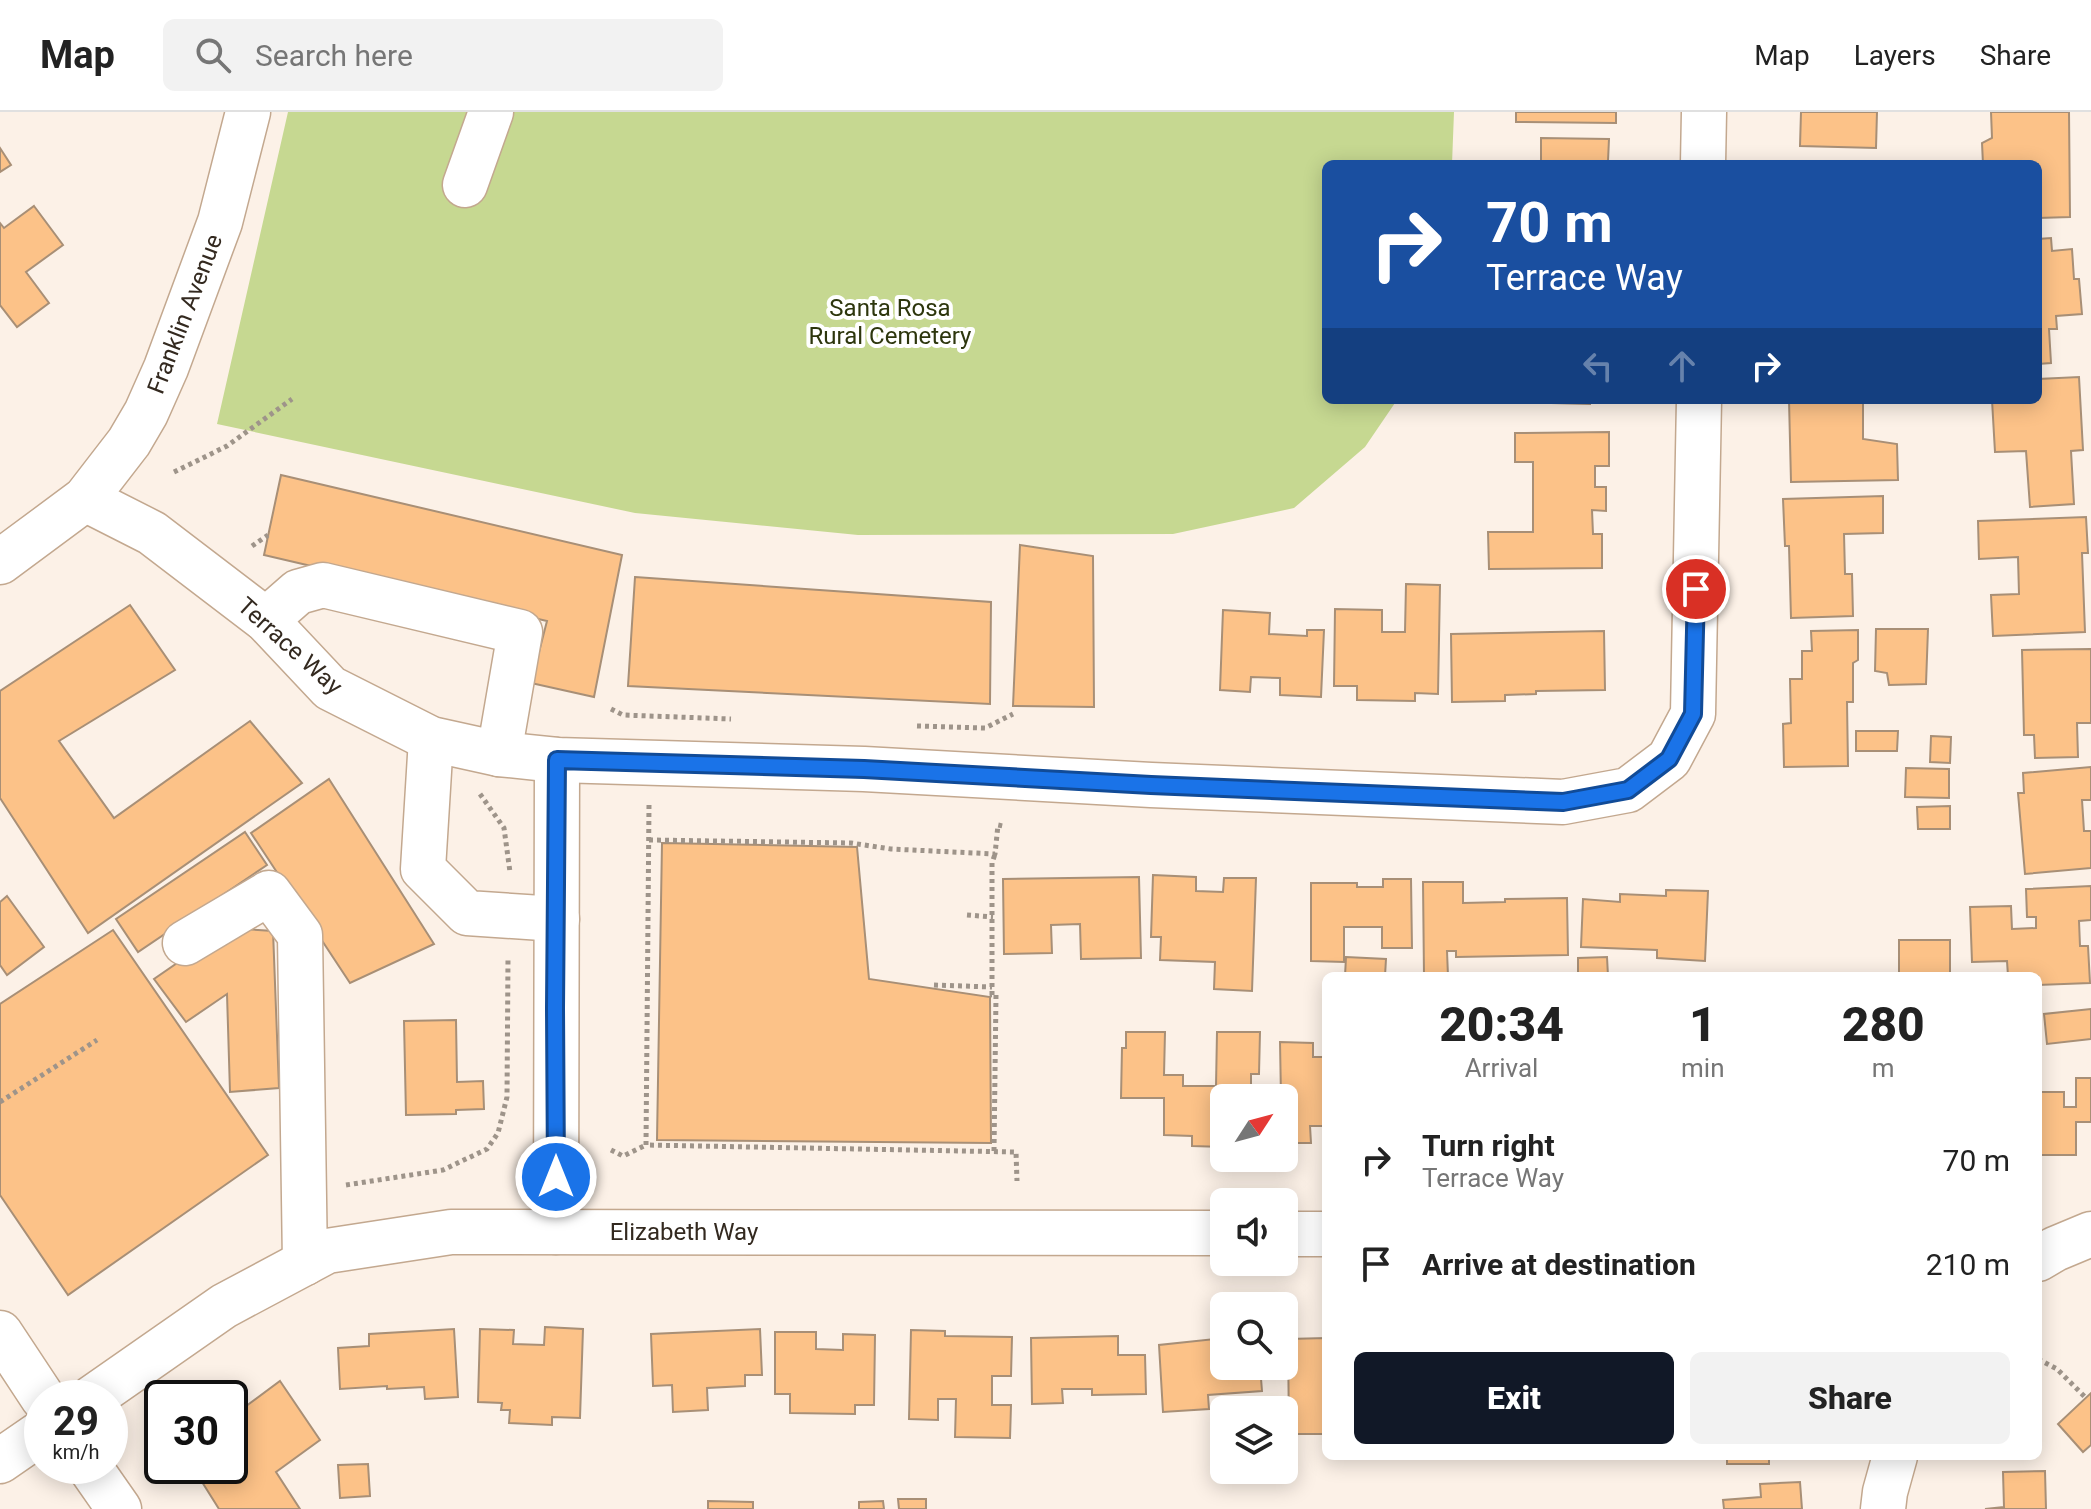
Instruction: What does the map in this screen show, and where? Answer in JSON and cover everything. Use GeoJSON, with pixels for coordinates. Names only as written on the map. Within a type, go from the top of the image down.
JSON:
{"type":"FeatureCollection","features":[{"type":"Feature","properties":{"kind":"street","name":"Franklin Avenue"},"geometry":{"type":"LineString","coordinates":[[0,562],[85,499],[129,442],[146,413],[220,222],[248,112]]}},
{"type":"Feature","properties":{"kind":"street"},"geometry":{"type":"LineString","coordinates":[[465,185],[491,112]]}},
{"type":"Feature","properties":{"kind":"street"},"geometry":{"type":"LineString","coordinates":[[1703,160],[1704,112]]}},
{"type":"Feature","properties":{"kind":"street","name":"Terrace Way"},"geometry":{"type":"LineString","coordinates":[[85,499],[152,533],[266,620],[330,688],[431,739],[499,754],[557,760],[864,769],[1151,785],[1563,802],[1628,790],[1669,759],[1693,714],[1699,404]]}},
{"type":"Feature","properties":{"kind":"street"},"geometry":{"type":"LineString","coordinates":[[266,620],[298,592],[323,585],[520,632],[499,754]]}},
{"type":"Feature","properties":{"kind":"street"},"geometry":{"type":"LineString","coordinates":[[431,739],[423,869],[467,913],[557,919]]}},
{"type":"Feature","properties":{"kind":"street"},"geometry":{"type":"LineString","coordinates":[[556,1232],[557,760]]}},
{"type":"Feature","properties":{"kind":"street"},"geometry":{"type":"LineString","coordinates":[[185,943],[269,893],[300,935],[305,1263]]}},
{"type":"Feature","properties":{"kind":"street","name":"Elizabeth Way"},"geometry":{"type":"LineString","coordinates":[[118,1380],[224,1306],[327,1251],[451,1232],[1210,1233]]}},
{"type":"Feature","properties":{"kind":"street"},"geometry":{"type":"LineString","coordinates":[[1298,1234],[1322,1234]]}},
{"type":"Feature","properties":{"kind":"street"},"geometry":{"type":"LineString","coordinates":[[2042,1257],[2091,1234]]}},
{"type":"Feature","properties":{"kind":"street"},"geometry":{"type":"LineString","coordinates":[[0,1333],[31,1380]]}},
{"type":"Feature","properties":{"kind":"street"},"geometry":{"type":"LineString","coordinates":[[0,1461],[24,1444]]}},
{"type":"Feature","properties":{"kind":"street"},"geometry":{"type":"LineString","coordinates":[[1883,1509],[1894,1460]]}},
{"type":"Feature","properties":{"kind":"street"},"geometry":{"type":"LineString","coordinates":[[102,1484],[119,1509]]}},
{"type":"Feature","properties":{"kind":"path"},"geometry":{"type":"LineString","coordinates":[[174,472],[227,446],[292,399]]}},
{"type":"Feature","properties":{"kind":"path"},"geometry":{"type":"LineString","coordinates":[[252,546],[268,535]]}},
{"type":"Feature","properties":{"kind":"path"},"geometry":{"type":"LineString","coordinates":[[303,1195],[443,1170],[487,1149],[498,1133],[507,1097],[510,874],[504,828],[479,794]]}},
{"type":"Feature","properties":{"kind":"path"},"geometry":{"type":"LineString","coordinates":[[646,1145],[649,805]]}},
{"type":"Feature","properties":{"kind":"path"},"geometry":{"type":"LineString","coordinates":[[994,1151],[996,995],[992,995],[992,863],[998,825],[1003,826]]}},
{"type":"Feature","properties":{"kind":"path"},"geometry":{"type":"LineString","coordinates":[[649,840],[851,843],[891,849],[995,854]]}},
{"type":"Feature","properties":{"kind":"path"},"geometry":{"type":"LineString","coordinates":[[967,915],[993,917]]}},
{"type":"Feature","properties":{"kind":"path"},"geometry":{"type":"LineString","coordinates":[[934,985],[992,987]]}},
{"type":"Feature","properties":{"kind":"path"},"geometry":{"type":"LineString","coordinates":[[0,1102],[97,1040]]}},
{"type":"Feature","properties":{"kind":"path"},"geometry":{"type":"LineString","coordinates":[[611,1150],[623,1156],[646,1145],[1016,1152],[1017,1181]]}},
{"type":"Feature","properties":{"kind":"path"},"geometry":{"type":"LineString","coordinates":[[2042,1361],[2057,1369],[2086,1398]]}},
{"type":"Feature","properties":{"kind":"green space","name":"Santa Rosa Rural Cemetery"},"geometry":{"type":"Polygon","coordinates":[[[288,112],[1454,112],[1452,160],[1322,160],[1322,404],[1394,404],[1365,447],[1294,508],[1173,534],[858,535],[635,513],[217,424],[288,112]]]}},
{"type":"Feature","properties":{"kind":"building"},"geometry":{"type":"Polygon","coordinates":[[[1516,112],[1616,112],[1616,123],[1516,122],[1516,112]]]}},
{"type":"Feature","properties":{"kind":"building"},"geometry":{"type":"Polygon","coordinates":[[[1801,112],[1877,112],[1876,148],[1800,146],[1801,112]]]}},
{"type":"Feature","properties":{"kind":"building"},"geometry":{"type":"Polygon","coordinates":[[[1991,112],[2069,112],[2070,217],[2042,218],[2042,160],[1983,160],[1982,143],[1992,138],[1991,112]]]}},
{"type":"Feature","properties":{"kind":"building"},"geometry":{"type":"Polygon","coordinates":[[[1541,138],[1609,139],[1608,160],[1541,160],[1541,138]]]}},
{"type":"Feature","properties":{"kind":"building"},"geometry":{"type":"Polygon","coordinates":[[[0,148],[11,165],[0,172],[0,148]]]}},
{"type":"Feature","properties":{"kind":"building"},"geometry":{"type":"Polygon","coordinates":[[[34,206],[63,245],[26,272],[49,303],[17,327],[0,305],[0,223],[4,228],[34,206]]]}},
{"type":"Feature","properties":{"kind":"building"},"geometry":{"type":"Polygon","coordinates":[[[2051,238],[2052,251],[2072,249],[2074,279],[2079,279],[2082,314],[2056,316],[2057,329],[2049,329],[2051,363],[2042,364],[2042,239],[2051,238]]]}},
{"type":"Feature","properties":{"kind":"building"},"geometry":{"type":"Polygon","coordinates":[[[2079,377],[2083,450],[2071,451],[2074,504],[2030,507],[2026,451],[1995,452],[1992,404],[2042,404],[2042,379],[2079,377]]]}},
{"type":"Feature","properties":{"kind":"building"},"geometry":{"type":"Polygon","coordinates":[[[1789,404],[1863,404],[1863,439],[1897,444],[1898,480],[1791,482],[1789,404]]]}},
{"type":"Feature","properties":{"kind":"building"},"geometry":{"type":"Polygon","coordinates":[[[1609,432],[1609,466],[1595,466],[1595,487],[1606,487],[1606,511],[1592,510],[1593,534],[1602,534],[1602,568],[1489,569],[1488,532],[1533,532],[1533,462],[1515,462],[1515,433],[1609,432]]]}},
{"type":"Feature","properties":{"kind":"building"},"geometry":{"type":"Polygon","coordinates":[[[281,475],[622,555],[594,697],[531,683],[547,621],[264,555],[281,475]]]}},
{"type":"Feature","properties":{"kind":"building"},"geometry":{"type":"Polygon","coordinates":[[[1883,496],[1883,533],[1844,534],[1845,574],[1852,574],[1853,616],[1791,618],[1789,546],[1785,546],[1783,499],[1883,496]]]}},
{"type":"Feature","properties":{"kind":"building"},"geometry":{"type":"Polygon","coordinates":[[[2086,517],[2088,553],[2082,553],[2085,632],[1993,636],[1991,595],[2019,594],[2018,557],[1979,559],[1978,521],[2086,517]]]}},
{"type":"Feature","properties":{"kind":"building"},"geometry":{"type":"Polygon","coordinates":[[[1020,545],[1093,556],[1094,707],[1013,706],[1020,545]]]}},
{"type":"Feature","properties":{"kind":"building"},"geometry":{"type":"Polygon","coordinates":[[[635,577],[991,602],[990,704],[628,686],[635,577]]]}},
{"type":"Feature","properties":{"kind":"building"},"geometry":{"type":"Polygon","coordinates":[[[1406,584],[1440,585],[1438,694],[1415,693],[1415,701],[1357,700],[1357,686],[1334,686],[1335,609],[1382,610],[1382,632],[1405,632],[1406,584]]]}},
{"type":"Feature","properties":{"kind":"building"},"geometry":{"type":"Polygon","coordinates":[[[130,605],[175,670],[59,741],[114,818],[250,721],[302,783],[88,933],[0,798],[0,691],[130,605]]]}},
{"type":"Feature","properties":{"kind":"building"},"geometry":{"type":"Polygon","coordinates":[[[1223,610],[1270,613],[1269,634],[1307,636],[1307,630],[1324,630],[1321,697],[1280,695],[1280,678],[1251,677],[1250,692],[1220,690],[1223,610]]]}},
{"type":"Feature","properties":{"kind":"building"},"geometry":{"type":"Polygon","coordinates":[[[1876,629],[1928,629],[1926,684],[1889,685],[1887,673],[1875,671],[1876,629]]]}},
{"type":"Feature","properties":{"kind":"building"},"geometry":{"type":"Polygon","coordinates":[[[1858,630],[1858,660],[1853,663],[1853,702],[1847,702],[1848,766],[1784,767],[1783,724],[1791,723],[1790,679],[1802,679],[1802,651],[1812,651],[1811,631],[1858,630]]]}},
{"type":"Feature","properties":{"kind":"building"},"geometry":{"type":"Polygon","coordinates":[[[1604,631],[1605,690],[1536,691],[1536,694],[1505,695],[1505,701],[1452,702],[1451,634],[1604,631]]]}},
{"type":"Feature","properties":{"kind":"building"},"geometry":{"type":"Polygon","coordinates":[[[2091,649],[2091,723],[2077,723],[2078,757],[2035,758],[2034,735],[2024,735],[2022,650],[2091,649]]]}},
{"type":"Feature","properties":{"kind":"building"},"geometry":{"type":"Polygon","coordinates":[[[1856,731],[1898,731],[1897,751],[1856,751],[1856,731]]]}},
{"type":"Feature","properties":{"kind":"building"},"geometry":{"type":"Polygon","coordinates":[[[1931,736],[1951,737],[1950,763],[1930,762],[1931,736]]]}},
{"type":"Feature","properties":{"kind":"building"},"geometry":{"type":"Polygon","coordinates":[[[2091,767],[2091,800],[2082,800],[2084,831],[2091,831],[2091,868],[2025,874],[2018,793],[2024,793],[2023,773],[2091,767]]]}},
{"type":"Feature","properties":{"kind":"building"},"geometry":{"type":"Polygon","coordinates":[[[1906,768],[1949,769],[1949,798],[1905,797],[1906,768]]]}},
{"type":"Feature","properties":{"kind":"building"},"geometry":{"type":"Polygon","coordinates":[[[329,779],[434,944],[350,983],[251,833],[329,779]]]}},
{"type":"Feature","properties":{"kind":"building"},"geometry":{"type":"Polygon","coordinates":[[[1950,806],[1950,829],[1918,829],[1917,807],[1950,806]]]}},
{"type":"Feature","properties":{"kind":"building"},"geometry":{"type":"Polygon","coordinates":[[[245,832],[267,865],[138,952],[116,919],[245,832]]]}},
{"type":"Feature","properties":{"kind":"building"},"geometry":{"type":"Polygon","coordinates":[[[662,843],[857,847],[869,979],[990,997],[991,1143],[657,1140],[662,843]]]}},
{"type":"Feature","properties":{"kind":"building"},"geometry":{"type":"Polygon","coordinates":[[[1153,875],[1196,877],[1196,891],[1223,892],[1224,878],[1256,878],[1252,991],[1214,989],[1215,962],[1160,960],[1161,937],[1151,937],[1153,875]]]}},
{"type":"Feature","properties":{"kind":"building"},"geometry":{"type":"Polygon","coordinates":[[[1139,877],[1141,958],[1081,959],[1080,924],[1051,925],[1052,953],[1004,954],[1003,879],[1139,877]]]}},
{"type":"Feature","properties":{"kind":"building"},"geometry":{"type":"Polygon","coordinates":[[[1383,879],[1411,879],[1412,948],[1382,948],[1382,927],[1344,927],[1344,962],[1311,961],[1311,883],[1357,883],[1357,887],[1383,887],[1383,879]]]}},
{"type":"Feature","properties":{"kind":"building"},"geometry":{"type":"Polygon","coordinates":[[[1423,882],[1463,882],[1463,903],[1567,898],[1568,955],[1456,957],[1456,951],[1447,951],[1448,972],[1424,972],[1423,882]]]}},
{"type":"Feature","properties":{"kind":"building"},"geometry":{"type":"Polygon","coordinates":[[[2091,886],[2091,920],[2079,921],[2080,946],[2088,946],[2090,983],[2042,985],[2042,972],[2008,972],[2007,961],[1972,962],[1970,907],[2011,906],[2012,929],[2036,928],[2036,917],[2027,917],[2026,889],[2091,886]]]}},
{"type":"Feature","properties":{"kind":"building"},"geometry":{"type":"Polygon","coordinates":[[[1666,890],[1708,891],[1705,961],[1657,958],[1657,950],[1581,947],[1583,899],[1620,902],[1620,894],[1666,896],[1666,890]]]}},
{"type":"Feature","properties":{"kind":"building"},"geometry":{"type":"Polygon","coordinates":[[[7,896],[44,947],[7,975],[0,965],[0,902],[7,896]]]}},
{"type":"Feature","properties":{"kind":"building"},"geometry":{"type":"Polygon","coordinates":[[[228,928],[273,931],[279,1088],[230,1092],[227,994],[186,1022],[154,979],[228,928]]]}},
{"type":"Feature","properties":{"kind":"building"},"geometry":{"type":"Polygon","coordinates":[[[113,930],[268,1155],[68,1295],[0,1195],[0,1004],[113,930]]]}},
{"type":"Feature","properties":{"kind":"building"},"geometry":{"type":"Polygon","coordinates":[[[1899,940],[1950,940],[1950,972],[1899,972],[1899,940]]]}},
{"type":"Feature","properties":{"kind":"building"},"geometry":{"type":"Polygon","coordinates":[[[1346,957],[1386,959],[1385,972],[1345,972],[1346,957]]]}},
{"type":"Feature","properties":{"kind":"building"},"geometry":{"type":"Polygon","coordinates":[[[1607,957],[1608,972],[1578,972],[1578,958],[1607,957]]]}},
{"type":"Feature","properties":{"kind":"building"},"geometry":{"type":"Polygon","coordinates":[[[2091,1009],[2091,1039],[2047,1044],[2044,1014],[2091,1009]]]}},
{"type":"Feature","properties":{"kind":"building"},"geometry":{"type":"Polygon","coordinates":[[[456,1020],[457,1082],[483,1081],[484,1109],[456,1110],[456,1114],[406,1115],[404,1021],[456,1020]]]}},
{"type":"Feature","properties":{"kind":"building"},"geometry":{"type":"Polygon","coordinates":[[[1126,1032],[1165,1032],[1164,1075],[1183,1075],[1183,1086],[1210,1086],[1210,1147],[1192,1146],[1192,1136],[1164,1135],[1164,1098],[1121,1098],[1122,1048],[1126,1048],[1126,1032]]]}},
{"type":"Feature","properties":{"kind":"building"},"geometry":{"type":"Polygon","coordinates":[[[1217,1032],[1260,1032],[1259,1074],[1251,1074],[1251,1084],[1216,1084],[1217,1032]]]}},
{"type":"Feature","properties":{"kind":"building"},"geometry":{"type":"Polygon","coordinates":[[[1280,1042],[1313,1043],[1313,1057],[1322,1057],[1322,1126],[1310,1126],[1311,1143],[1298,1143],[1298,1084],[1281,1084],[1280,1042]]]}},
{"type":"Feature","properties":{"kind":"building"},"geometry":{"type":"Polygon","coordinates":[[[2076,1078],[2091,1078],[2091,1122],[2076,1122],[2076,1155],[2042,1155],[2042,1092],[2064,1092],[2064,1107],[2076,1107],[2076,1078]]]}},
{"type":"Feature","properties":{"kind":"building"},"geometry":{"type":"Polygon","coordinates":[[[545,1327],[583,1329],[580,1418],[552,1417],[552,1425],[509,1423],[510,1410],[501,1410],[502,1403],[478,1402],[480,1329],[514,1330],[513,1344],[544,1345],[545,1327]]]}},
{"type":"Feature","properties":{"kind":"building"},"geometry":{"type":"Polygon","coordinates":[[[454,1329],[458,1397],[425,1399],[424,1387],[340,1389],[338,1348],[369,1346],[369,1334],[454,1329]]]}},
{"type":"Feature","properties":{"kind":"building"},"geometry":{"type":"Polygon","coordinates":[[[760,1329],[762,1375],[745,1375],[745,1386],[707,1388],[708,1410],[673,1412],[672,1385],[653,1386],[651,1334],[760,1329]]]}},
{"type":"Feature","properties":{"kind":"building"},"geometry":{"type":"Polygon","coordinates":[[[911,1330],[945,1331],[945,1336],[1012,1337],[1011,1376],[992,1376],[992,1405],[1011,1405],[1010,1438],[955,1437],[956,1399],[938,1399],[938,1420],[909,1419],[911,1330]]]}},
{"type":"Feature","properties":{"kind":"building"},"geometry":{"type":"Polygon","coordinates":[[[775,1332],[816,1332],[816,1349],[843,1350],[843,1334],[875,1335],[874,1405],[855,1405],[855,1414],[790,1413],[790,1394],[775,1394],[775,1332]]]}},
{"type":"Feature","properties":{"kind":"building"},"geometry":{"type":"Polygon","coordinates":[[[1118,1336],[1118,1355],[1145,1355],[1146,1394],[1092,1395],[1092,1389],[1062,1389],[1063,1403],[1032,1404],[1031,1338],[1118,1336]]]}},
{"type":"Feature","properties":{"kind":"building"},"geometry":{"type":"Polygon","coordinates":[[[1322,1338],[1322,1434],[1298,1434],[1298,1396],[1289,1396],[1288,1380],[1298,1380],[1298,1339],[1322,1338]]]}},
{"type":"Feature","properties":{"kind":"building"},"geometry":{"type":"Polygon","coordinates":[[[1210,1340],[1210,1380],[1261,1380],[1262,1391],[1208,1395],[1209,1409],[1163,1412],[1159,1345],[1210,1340]]]}},
{"type":"Feature","properties":{"kind":"building"},"geometry":{"type":"Polygon","coordinates":[[[280,1381],[320,1440],[276,1472],[300,1509],[219,1509],[203,1484],[248,1484],[248,1405],[280,1381]]]}},
{"type":"Feature","properties":{"kind":"building"},"geometry":{"type":"Polygon","coordinates":[[[2091,1393],[2091,1445],[2083,1452],[2058,1424],[2091,1393]]]}},
{"type":"Feature","properties":{"kind":"building"},"geometry":{"type":"Polygon","coordinates":[[[1727,1460],[1769,1460],[1769,1464],[1727,1464],[1727,1460]]]}},
{"type":"Feature","properties":{"kind":"building"},"geometry":{"type":"Polygon","coordinates":[[[368,1464],[370,1496],[340,1498],[338,1465],[368,1464]]]}},
{"type":"Feature","properties":{"kind":"building"},"geometry":{"type":"Polygon","coordinates":[[[2045,1471],[2046,1509],[1985,1509],[2004,1507],[2003,1472],[2045,1471]]]}},
{"type":"Feature","properties":{"kind":"building"},"geometry":{"type":"Polygon","coordinates":[[[1800,1482],[1802,1509],[1724,1509],[1723,1500],[1761,1497],[1760,1484],[1800,1482]]]}},
{"type":"Feature","properties":{"kind":"building"},"geometry":{"type":"Polygon","coordinates":[[[898,1499],[926,1499],[926,1509],[899,1509],[898,1499]]]}},
{"type":"Feature","properties":{"kind":"building"},"geometry":{"type":"Polygon","coordinates":[[[708,1501],[753,1502],[753,1509],[708,1509],[708,1501]]]}},
{"type":"Feature","properties":{"kind":"building"},"geometry":{"type":"Polygon","coordinates":[[[883,1501],[884,1509],[859,1509],[859,1502],[883,1501]]]}},
{"type":"Feature","properties":{"kind":"route"},"geometry":{"type":"LineString","coordinates":[[556,1177],[557,760],[864,769],[1151,785],[1563,802],[1628,790],[1669,759],[1693,714],[1696,589]]}}]}
